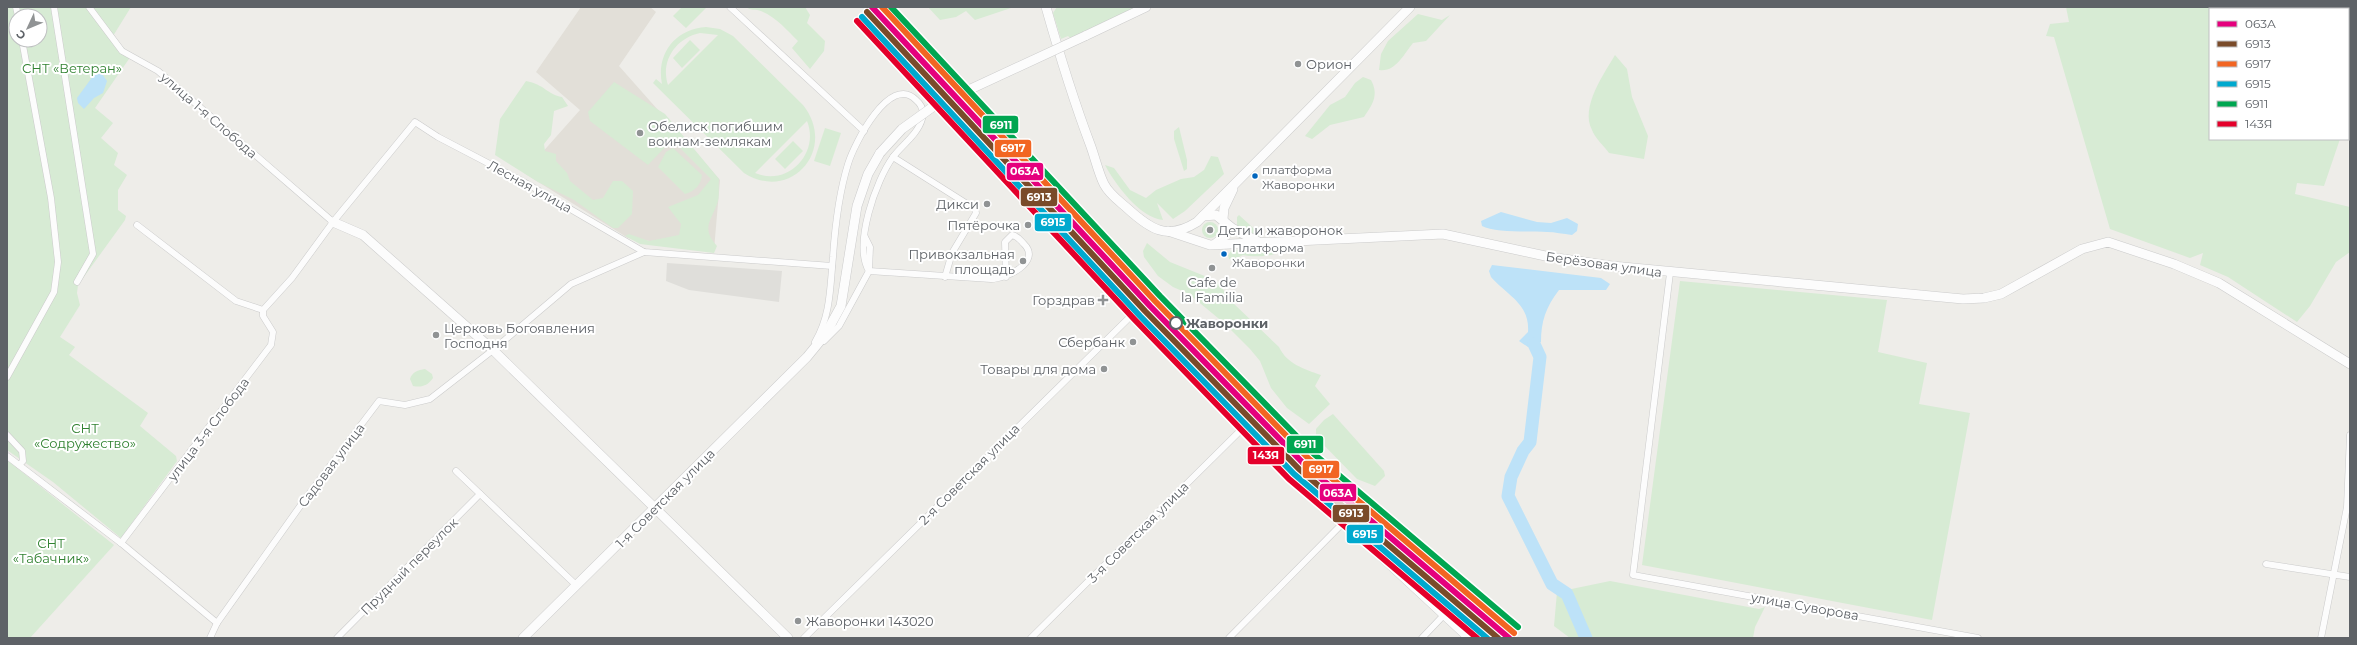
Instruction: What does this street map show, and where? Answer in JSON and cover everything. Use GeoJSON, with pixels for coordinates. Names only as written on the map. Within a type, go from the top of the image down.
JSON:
{"type":"FeatureCollection","features":[{"type":"Feature","properties":{"kind":"street"},"geometry":{"type":"LineString","coordinates":[[54,7],[93,254],[77,282]]}},
{"type":"Feature","properties":{"kind":"street","name":"улица 1-я Слобода"},"geometry":{"type":"LineString","coordinates":[[89,7],[122,51],[158,71],[333,222]]}},
{"type":"Feature","properties":{"kind":"street"},"geometry":{"type":"LineString","coordinates":[[730,7],[864,131]]}},
{"type":"Feature","properties":{"kind":"street"},"geometry":{"type":"LineString","coordinates":[[1047,7],[1076,109],[1104,183],[1113,196],[1145,224],[1157,230],[1168,231],[1208,244],[1215,244],[1226,235],[1224,221],[1226,204],[1240,178]]}},
{"type":"Feature","properties":{"kind":"street","name":"1-я Советская улица"},"geometry":{"type":"LineString","coordinates":[[523,638],[807,357],[825,335],[841,306],[857,206],[868,174],[880,153],[902,130],[934,106],[1146,7]]}},
{"type":"Feature","properties":{"kind":"street"},"geometry":{"type":"LineString","coordinates":[[1201,241],[1197,234],[1199,220],[1410,7]]}},
{"type":"Feature","properties":{"kind":"street"},"geometry":{"type":"LineString","coordinates":[[7,377],[54,292],[58,262],[51,198],[23,48]]}},
{"type":"Feature","properties":{"kind":"street"},"geometry":{"type":"LineString","coordinates":[[901,93],[912,96],[922,107],[922,120],[916,131],[885,169],[877,188],[865,237],[863,252],[869,271],[839,326],[807,357],[825,323],[830,298],[832,266],[844,180],[851,154],[864,131],[882,106],[891,97],[901,93]]}},
{"type":"Feature","properties":{"kind":"street","name":"Лесная улица"},"geometry":{"type":"LineString","coordinates":[[333,222],[415,122],[438,137],[524,182],[644,252],[832,266]]}},
{"type":"Feature","properties":{"kind":"street"},"geometry":{"type":"LineString","coordinates":[[894,157],[975,209],[976,213],[952,252],[945,277]]}},
{"type":"Feature","properties":{"kind":"street"},"geometry":{"type":"LineString","coordinates":[[1168,231],[1184,229],[1212,214],[1247,237],[1261,242]]}},
{"type":"Feature","properties":{"kind":"street"},"geometry":{"type":"LineString","coordinates":[[138,225],[236,301],[263,310],[292,278],[333,222],[363,235],[493,350],[788,638]]}},
{"type":"Feature","properties":{"kind":"street","name":"Берёзовая улица"},"geometry":{"type":"LineString","coordinates":[[1215,244],[1443,234],[1562,259],[1670,273],[1633,575]]}},
{"type":"Feature","properties":{"kind":"street"},"geometry":{"type":"LineString","coordinates":[[869,271],[945,277],[991,279],[1006,277],[1025,263],[1030,255],[1029,249],[1016,236],[1012,235],[1005,242],[1006,277]]}},
{"type":"Feature","properties":{"kind":"street"},"geometry":{"type":"LineString","coordinates":[[1670,273],[1979,299],[2001,294],[2082,249],[2108,242],[2174,264],[2219,283],[2350,364]]}},
{"type":"Feature","properties":{"kind":"street","name":"Лесная улица"},"geometry":{"type":"LineString","coordinates":[[493,350],[571,284],[644,252]]}},
{"type":"Feature","properties":{"kind":"street","name":"улица 3-я Слобода"},"geometry":{"type":"LineString","coordinates":[[121,543],[271,345],[273,332],[263,316],[263,310]]}},
{"type":"Feature","properties":{"kind":"street","name":"2-я Советская улица"},"geometry":{"type":"LineString","coordinates":[[804,638],[1135,312],[1245,426]]}},
{"type":"Feature","properties":{"kind":"street","name":"Садовая улица"},"geometry":{"type":"LineString","coordinates":[[213,637],[217,623],[308,495],[380,401],[405,405],[430,399],[493,350]]}},
{"type":"Feature","properties":{"kind":"street"},"geometry":{"type":"LineString","coordinates":[[1245,426],[1343,523],[1467,638]]}},
{"type":"Feature","properties":{"kind":"street","name":"3-я Советская улица"},"geometry":{"type":"LineString","coordinates":[[1031,638],[1245,426]]}},
{"type":"Feature","properties":{"kind":"street"},"geometry":{"type":"LineString","coordinates":[[7,435],[22,451],[23,461],[19,465]]}},
{"type":"Feature","properties":{"kind":"street"},"geometry":{"type":"LineString","coordinates":[[2321,638],[2335,575],[2348,495],[2350,435]]}},
{"type":"Feature","properties":{"kind":"street"},"geometry":{"type":"LineString","coordinates":[[7,456],[121,543],[217,623]]}},
{"type":"Feature","properties":{"kind":"street"},"geometry":{"type":"LineString","coordinates":[[456,471],[576,585]]}},
{"type":"Feature","properties":{"kind":"street","name":"Прудный переулок"},"geometry":{"type":"LineString","coordinates":[[337,638],[480,494]]}},
{"type":"Feature","properties":{"kind":"street"},"geometry":{"type":"LineString","coordinates":[[1229,638],[1343,523]]}},
{"type":"Feature","properties":{"kind":"street"},"geometry":{"type":"LineString","coordinates":[[2266,564],[2350,577]]}},
{"type":"Feature","properties":{"kind":"street","name":"улица Суворова"},"geometry":{"type":"LineString","coordinates":[[1633,575],[1978,638]]}},
{"type":"Feature","properties":{"kind":"street"},"geometry":{"type":"LineString","coordinates":[[1422,638],[1442,616]]}},
{"type":"Feature","properties":{"kind":"shaded area"},"geometry":{"type":"Polygon","coordinates":[[[581,7],[650,7],[656,12],[619,66],[720,180],[714,250],[628,238],[524,173],[580,110],[536,72],[581,7]]]}},
{"type":"Feature","properties":{"kind":"shaded area"},"geometry":{"type":"Polygon","coordinates":[[[667,263],[782,271],[779,302],[689,290],[666,281],[667,263]]]}},
{"type":"Feature","properties":{"kind":"green space"},"geometry":{"type":"Polygon","coordinates":[[[7,7],[131,7],[113,36],[131,56],[95,108],[113,123],[101,138],[118,153],[114,165],[127,175],[118,190],[118,210],[126,216],[125,220],[78,285],[77,293],[80,305],[60,337],[75,347],[69,355],[148,413],[140,426],[176,456],[177,461],[121,538],[53,482],[7,450],[7,7]]]}},
{"type":"Feature","properties":{"kind":"green space"},"geometry":{"type":"Polygon","coordinates":[[[682,7],[706,8],[686,28],[673,16],[682,7]]]}},
{"type":"Feature","properties":{"kind":"green space"},"geometry":{"type":"Polygon","coordinates":[[[746,7],[805,7],[810,15],[807,23],[825,41],[824,51],[810,69],[792,48],[798,41],[785,28],[776,20],[759,10],[746,7]]]}},
{"type":"Feature","properties":{"kind":"green space"},"geometry":{"type":"Polygon","coordinates":[[[928,7],[1014,7],[975,20],[966,11],[956,17],[940,20],[928,7]]]}},
{"type":"Feature","properties":{"kind":"green space"},"geometry":{"type":"Polygon","coordinates":[[[1057,7],[1136,7],[1070,38],[1068,36],[1061,39],[1053,13],[1057,7]]]}},
{"type":"Feature","properties":{"kind":"green space"},"geometry":{"type":"Polygon","coordinates":[[[2066,7],[2350,7],[2349,112],[2349,8],[2209,8],[2209,140],[2340,140],[2324,186],[2297,183],[2295,194],[2350,207],[2350,252],[2336,262],[2310,306],[2297,322],[2228,277],[2200,265],[2203,253],[2190,258],[2110,229],[2054,37],[2046,36],[2050,24],[2069,22],[2066,7]]]}},
{"type":"Feature","properties":{"kind":"green space"},"geometry":{"type":"Polygon","coordinates":[[[1418,14],[1442,20],[1450,15],[1426,41],[1413,43],[1399,62],[1394,66],[1390,69],[1379,70],[1381,54],[1388,41],[1418,14]]]}},
{"type":"Feature","properties":{"kind":"green space"},"geometry":{"type":"Polygon","coordinates":[[[706,27],[720,29],[733,36],[803,105],[812,122],[815,138],[812,154],[804,167],[793,176],[778,181],[761,180],[744,173],[653,83],[656,79],[662,84],[662,63],[665,53],[670,45],[677,38],[695,29],[706,27]],[[700,33],[684,40],[677,45],[672,52],[666,67],[668,85],[718,35],[700,33]],[[807,121],[755,173],[767,176],[779,175],[789,171],[798,164],[805,155],[809,145],[810,133],[807,121]]]}},
{"type":"Feature","properties":{"kind":"green space"},"geometry":{"type":"Polygon","coordinates":[[[690,40],[700,50],[682,68],[673,58],[690,40]]]}},
{"type":"Feature","properties":{"kind":"green space"},"geometry":{"type":"Polygon","coordinates":[[[1615,55],[1627,69],[1632,97],[1648,136],[1644,159],[1609,153],[1595,136],[1589,121],[1591,101],[1600,81],[1615,55]]]}},
{"type":"Feature","properties":{"kind":"green space"},"geometry":{"type":"Polygon","coordinates":[[[1363,77],[1371,80],[1375,90],[1372,104],[1364,117],[1330,125],[1312,139],[1305,136],[1330,105],[1345,97],[1355,83],[1363,77]]]}},
{"type":"Feature","properties":{"kind":"green space"},"geometry":{"type":"Polygon","coordinates":[[[526,81],[537,84],[553,94],[562,97],[568,106],[554,111],[551,135],[544,144],[545,151],[556,154],[556,161],[567,173],[570,181],[593,200],[603,198],[613,181],[622,181],[633,191],[632,214],[618,228],[613,228],[574,200],[538,182],[495,155],[500,119],[526,81]]]}},
{"type":"Feature","properties":{"kind":"green space"},"geometry":{"type":"Polygon","coordinates":[[[614,82],[665,114],[719,179],[718,201],[708,229],[712,240],[717,246],[714,253],[640,244],[625,236],[629,234],[649,241],[679,235],[681,224],[668,207],[698,195],[711,179],[672,140],[648,165],[590,121],[588,112],[614,82]]]}},
{"type":"Feature","properties":{"kind":"green space"},"geometry":{"type":"Polygon","coordinates":[[[1179,127],[1187,160],[1187,169],[1184,171],[1174,139],[1174,131],[1179,127]]]}},
{"type":"Feature","properties":{"kind":"green space"},"geometry":{"type":"Polygon","coordinates":[[[825,128],[841,133],[830,166],[814,161],[825,128]]]}},
{"type":"Feature","properties":{"kind":"green space"},"geometry":{"type":"Polygon","coordinates":[[[793,141],[803,151],[785,169],[775,159],[793,141]]]}},
{"type":"Feature","properties":{"kind":"green space"},"geometry":{"type":"Polygon","coordinates":[[[673,148],[702,175],[697,187],[685,194],[658,167],[666,152],[673,148]]]}},
{"type":"Feature","properties":{"kind":"green space"},"geometry":{"type":"Polygon","coordinates":[[[1211,156],[1218,157],[1224,174],[1185,211],[1173,219],[1157,203],[1163,220],[1154,218],[1137,207],[1115,181],[1105,165],[1114,168],[1130,190],[1146,198],[1156,190],[1181,179],[1194,177],[1204,170],[1211,156]]]}},
{"type":"Feature","properties":{"kind":"green space"},"geometry":{"type":"Polygon","coordinates":[[[1239,215],[1262,236],[1257,236],[1237,227],[1237,217],[1239,215]]]}},
{"type":"Feature","properties":{"kind":"green space"},"geometry":{"type":"Polygon","coordinates":[[[1210,222],[1216,224],[1218,230],[1216,236],[1210,238],[1204,236],[1202,230],[1204,224],[1210,222]]]}},
{"type":"Feature","properties":{"kind":"green space"},"geometry":{"type":"Polygon","coordinates":[[[1147,243],[1170,262],[1217,281],[1232,302],[1279,347],[1282,353],[1291,362],[1321,375],[1315,386],[1330,404],[1309,424],[1287,408],[1271,388],[1260,361],[1250,349],[1224,323],[1189,294],[1173,287],[1158,276],[1144,257],[1143,251],[1147,243]]]}},
{"type":"Feature","properties":{"kind":"green space"},"geometry":{"type":"Polygon","coordinates":[[[1283,245],[1290,247],[1286,250],[1268,256],[1243,255],[1233,260],[1229,259],[1228,255],[1232,250],[1283,245]]]}},
{"type":"Feature","properties":{"kind":"green space"},"geometry":{"type":"Polygon","coordinates":[[[1680,281],[1887,300],[1878,352],[1927,363],[1919,404],[1970,413],[1932,620],[1642,565],[1680,281]]]}},
{"type":"Feature","properties":{"kind":"green space"},"geometry":{"type":"Polygon","coordinates":[[[425,369],[432,374],[433,378],[429,382],[419,387],[413,386],[410,379],[412,375],[425,369]]]}},
{"type":"Feature","properties":{"kind":"green space"},"geometry":{"type":"Polygon","coordinates":[[[1333,414],[1384,471],[1385,476],[1375,486],[1357,479],[1316,437],[1316,429],[1324,420],[1333,414]]]}},
{"type":"Feature","properties":{"kind":"green space","name":"СНТ «Табачник»"},"geometry":{"type":"Polygon","coordinates":[[[7,460],[114,545],[30,638],[7,638],[7,460]]]}},
{"type":"Feature","properties":{"kind":"green space"},"geometry":{"type":"Polygon","coordinates":[[[1610,581],[1759,609],[1765,607],[1755,627],[1753,638],[1570,638],[1554,626],[1557,592],[1610,581]]]}},
{"type":"Feature","properties":{"kind":"water"},"geometry":{"type":"Polygon","coordinates":[[[96,72],[102,74],[107,81],[103,93],[94,98],[84,109],[78,103],[77,98],[96,72]]]}},
{"type":"Feature","properties":{"kind":"water"},"geometry":{"type":"Polygon","coordinates":[[[1501,212],[1537,222],[1551,223],[1567,218],[1578,224],[1577,231],[1572,235],[1550,232],[1504,231],[1482,226],[1481,221],[1501,212]]]}},
{"type":"Feature","properties":{"kind":"water"},"geometry":{"type":"Polygon","coordinates":[[[1492,265],[1601,278],[1610,284],[1606,290],[1559,290],[1545,314],[1541,342],[1528,347],[1519,341],[1528,332],[1528,322],[1522,307],[1491,277],[1489,271],[1492,265]]]}},
{"type":"Feature","properties":{"kind":"waterway"},"geometry":{"type":"LineString","coordinates":[[1534,344],[1540,357],[1530,442],[1523,451],[1511,477],[1508,496],[1552,584],[1567,594],[1586,638]]}},
{"type":"Feature","properties":{"kind":"transit line","name":"063А"},"geometry":{"type":"LineString","coordinates":[[872,7],[1150,306],[1304,464],[1509,638]]}},
{"type":"Feature","properties":{"kind":"transit line","name":"6917"},"geometry":{"type":"LineString","coordinates":[[882,7],[1155,301],[1309,459],[1514,633]]}},
{"type":"Feature","properties":{"kind":"transit line","name":"6911"},"geometry":{"type":"LineString","coordinates":[[891,7],[1160,296],[1314,454],[1518,627]]}},
{"type":"Feature","properties":{"kind":"transit line","name":"6913"},"geometry":{"type":"LineString","coordinates":[[867,12],[1145,311],[1299,469],[1498,638]]}},
{"type":"Feature","properties":{"kind":"transit line","name":"6915"},"geometry":{"type":"LineString","coordinates":[[862,17],[1140,316],[1294,474],[1487,638]]}},
{"type":"Feature","properties":{"kind":"transit line","name":"143Я"},"geometry":{"type":"LineString","coordinates":[[857,21],[1135,320],[1289,479],[1477,638]]}},
{"type":"Feature","properties":{"kind":"place","name":"Орион"},"geometry":{"type":"Point","coordinates":[1298,64]}},
{"type":"Feature","properties":{"kind":"place","name":"Обелиск погибшим воинам-землякам"},"geometry":{"type":"Point","coordinates":[640,133]}},
{"type":"Feature","properties":{"kind":"place","name":"платформа Жаворонки"},"geometry":{"type":"Point","coordinates":[1255,176]}},
{"type":"Feature","properties":{"kind":"place","name":"Дикси"},"geometry":{"type":"Point","coordinates":[987,204]}},
{"type":"Feature","properties":{"kind":"place","name":"Пятёрочка"},"geometry":{"type":"Point","coordinates":[1028,225]}},
{"type":"Feature","properties":{"kind":"place","name":"Дети и жаворонок"},"geometry":{"type":"Point","coordinates":[1210,230]}},
{"type":"Feature","properties":{"kind":"place","name":"Платформа Жаворонки"},"geometry":{"type":"Point","coordinates":[1224,254]}},
{"type":"Feature","properties":{"kind":"place","name":"Привокзальная площадь"},"geometry":{"type":"Point","coordinates":[1023,261]}},
{"type":"Feature","properties":{"kind":"place","name":"Cafe de la Familia"},"geometry":{"type":"Point","coordinates":[1212,268]}},
{"type":"Feature","properties":{"kind":"place","name":"Горздрав"},"geometry":{"type":"Point","coordinates":[1103,300]}},
{"type":"Feature","properties":{"kind":"place","name":"Жаворонки"},"geometry":{"type":"Point","coordinates":[1176,323]}},
{"type":"Feature","properties":{"kind":"place","name":"Церковь Богоявления Господня"},"geometry":{"type":"Point","coordinates":[436,335]}},
{"type":"Feature","properties":{"kind":"place","name":"Сбербанк"},"geometry":{"type":"Point","coordinates":[1133,342]}},
{"type":"Feature","properties":{"kind":"place","name":"Товары для дома"},"geometry":{"type":"Point","coordinates":[1104,369]}},
{"type":"Feature","properties":{"kind":"place","name":"Жаворонки 143020"},"geometry":{"type":"Point","coordinates":[798,621]}},
{"type":"Feature","properties":{"kind":"park label","name":"СНТ «Ветеран»"},"geometry":{"type":"Point","coordinates":[72,68]}},
{"type":"Feature","properties":{"kind":"park label","name":"СНТ «Содружество»"},"geometry":{"type":"Point","coordinates":[85,436]}}]}
